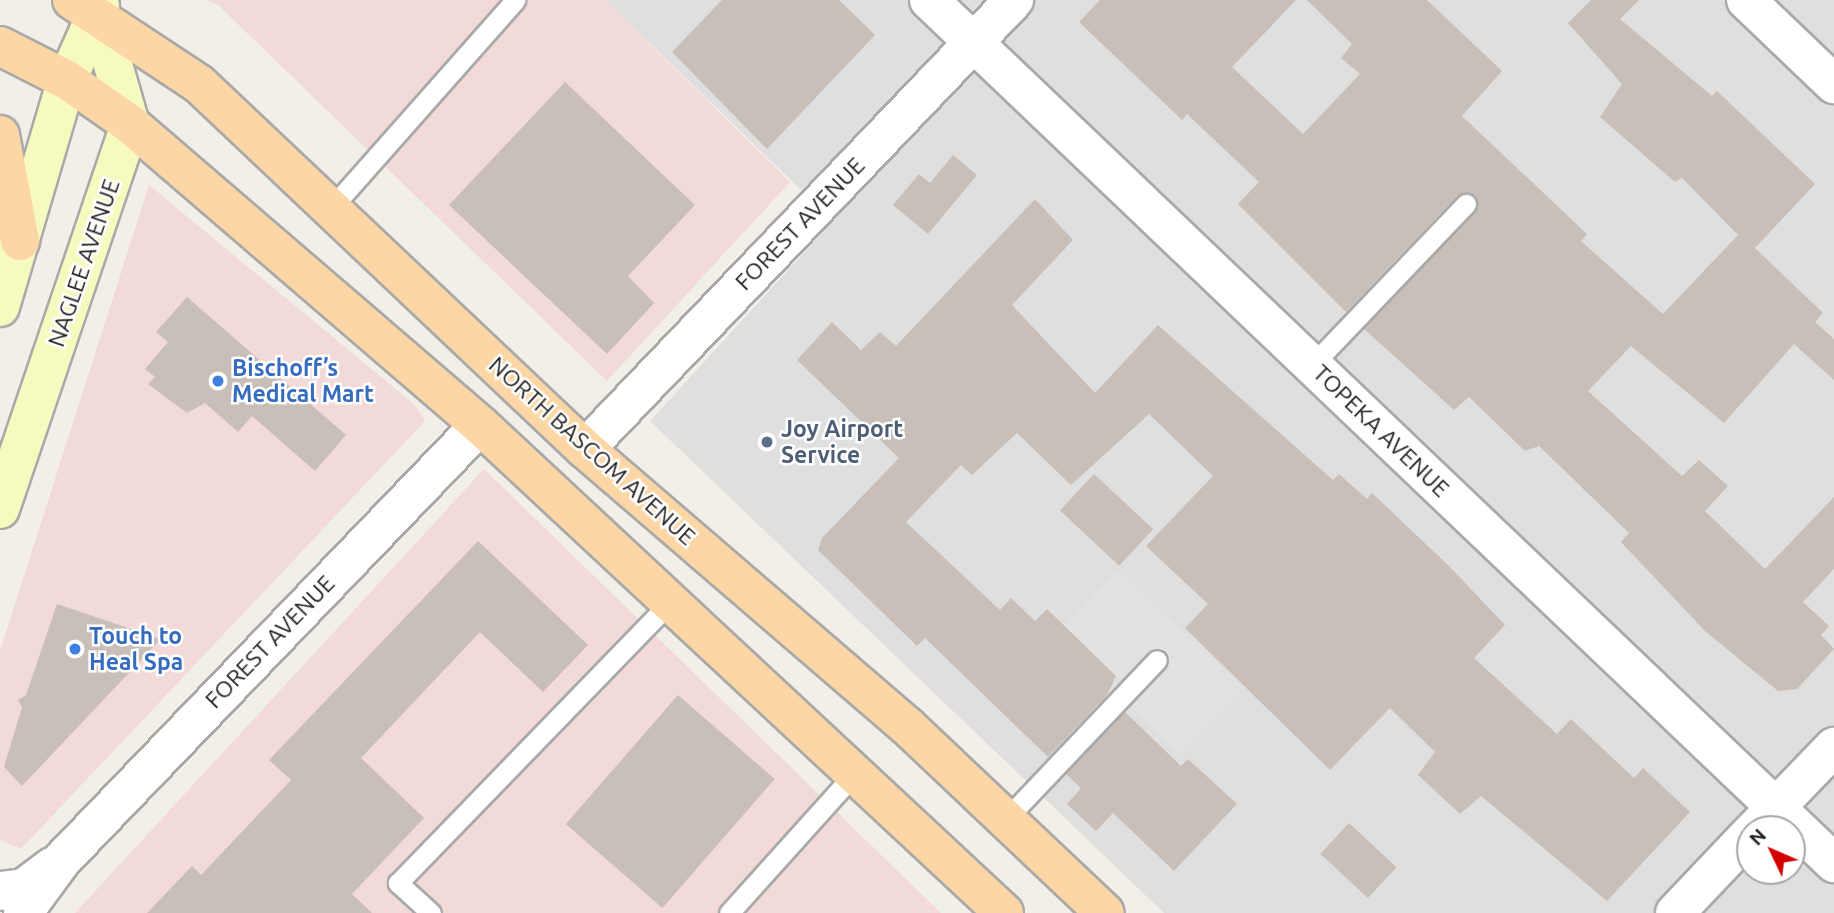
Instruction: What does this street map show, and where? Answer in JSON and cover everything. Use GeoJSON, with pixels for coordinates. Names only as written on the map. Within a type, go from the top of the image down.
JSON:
{"type":"FeatureCollection","features":[{"type":"Feature","properties":{"kind":"main road","name":"NORTH BASCOM AVENUE"},"geometry":{"type":"LineString","coordinates":[[91,5],[199,84],[333,206],[585,449],[1006,819],[1105,913]]}},
{"type":"Feature","properties":{"kind":"main road"},"geometry":{"type":"LineString","coordinates":[[0,307],[91,5]]}},
{"type":"Feature","properties":{"kind":"main road"},"geometry":{"type":"LineString","coordinates":[[91,5],[130,124]]}},
{"type":"Feature","properties":{"kind":"main road"},"geometry":{"type":"LineString","coordinates":[[0,46],[67,80],[130,124],[480,425],[1004,913]]}},
{"type":"Feature","properties":{"kind":"main road","name":"NAGLEE AVENUE"},"geometry":{"type":"LineString","coordinates":[[0,509],[130,124]]}},
{"type":"Feature","properties":{"kind":"main road"},"geometry":{"type":"LineString","coordinates":[[0,135],[20,241]]}},
{"type":"Feature","properties":{"kind":"street","name":"TOPEKA AVENUE"},"geometry":{"type":"LineString","coordinates":[[929,0],[972,44],[1312,365],[1763,815]]}},
{"type":"Feature","properties":{"kind":"street","name":"FOREST AVENUE"},"geometry":{"type":"LineString","coordinates":[[585,449],[1014,0]]}},
{"type":"Feature","properties":{"kind":"street"},"geometry":{"type":"LineString","coordinates":[[1746,0],[1834,84]]}},
{"type":"Feature","properties":{"kind":"street","name":"FOREST AVENUE"},"geometry":{"type":"LineString","coordinates":[[23,913],[62,860],[480,425]]}},
{"type":"Feature","properties":{"kind":"street"},"geometry":{"type":"LineString","coordinates":[[1769,815],[1834,747]]}},
{"type":"Feature","properties":{"kind":"street","name":"TOPEKA AVENUE"},"geometry":{"type":"LineString","coordinates":[[1806,844],[1834,863]]}},
{"type":"Feature","properties":{"kind":"street"},"geometry":{"type":"LineString","coordinates":[[1675,913],[1736,849]]}},
{"type":"Feature","properties":{"kind":"street","name":"FOREST AVENUE"},"geometry":{"type":"LineString","coordinates":[[0,891],[24,888],[62,860]]}},
{"type":"Feature","properties":{"kind":"lane"},"geometry":{"type":"LineString","coordinates":[[333,206],[515,0]]}},
{"type":"Feature","properties":{"kind":"lane"},"geometry":{"type":"LineString","coordinates":[[1312,365],[1466,204]]}},
{"type":"Feature","properties":{"kind":"lane"},"geometry":{"type":"LineString","coordinates":[[430,913],[398,883],[671,601]]}},
{"type":"Feature","properties":{"kind":"lane"},"geometry":{"type":"LineString","coordinates":[[1006,819],[1157,660]]}},
{"type":"Feature","properties":{"kind":"lane"},"geometry":{"type":"LineString","coordinates":[[729,913],[854,774]]}},
{"type":"Feature","properties":{"kind":"shaded area"},"geometry":{"type":"Polygon","coordinates":[[[205,0],[605,0],[790,182],[607,381],[217,4],[205,0]]]}},
{"type":"Feature","properties":{"kind":"shaded area"},"geometry":{"type":"Polygon","coordinates":[[[605,0],[1834,0],[1834,913],[1164,913],[650,421],[833,221],[605,0]]]}},
{"type":"Feature","properties":{"kind":"shaded area"},"geometry":{"type":"Polygon","coordinates":[[[149,185],[415,405],[425,421],[21,849],[0,840],[0,651],[149,185]]]}},
{"type":"Feature","properties":{"kind":"shaded area"},"geometry":{"type":"Polygon","coordinates":[[[484,469],[941,913],[75,913],[484,469]]]}},
{"type":"Feature","properties":{"kind":"shaded area"},"geometry":{"type":"Polygon","coordinates":[[[1118,570],[1242,688],[1179,754],[1131,707],[1139,698],[1064,626],[1118,570]]]}},
{"type":"Feature","properties":{"kind":"building"},"geometry":{"type":"Polygon","coordinates":[[[722,0],[839,0],[875,35],[767,149],[672,52],[722,0]]]}},
{"type":"Feature","properties":{"kind":"building"},"geometry":{"type":"Polygon","coordinates":[[[1100,0],[1296,0],[1232,67],[1303,134],[1360,74],[1341,58],[1352,44],[1307,0],[1427,0],[1502,71],[1462,116],[1587,234],[1581,241],[1663,314],[1738,235],[1682,178],[1675,182],[1600,117],[1622,84],[1568,23],[1591,0],[1639,0],[1620,19],[1712,96],[1717,91],[1815,184],[1755,248],[1823,313],[1815,322],[1834,339],[1834,380],[1794,344],[1724,423],[1631,346],[1588,391],[1682,476],[1699,460],[1728,486],[1705,511],[1765,569],[1834,497],[1834,569],[1803,602],[1829,626],[1821,635],[1834,649],[1797,689],[1778,691],[1705,631],[1621,542],[1629,533],[1539,446],[1525,451],[1469,397],[1454,410],[1364,329],[1475,212],[1475,196],[1457,196],[1346,312],[1238,204],[1259,182],[1187,114],[1182,120],[1079,22],[1100,0]]]}},
{"type":"Feature","properties":{"kind":"building"},"geometry":{"type":"Polygon","coordinates":[[[565,82],[695,205],[628,276],[654,303],[607,354],[449,205],[565,82]]]}},
{"type":"Feature","properties":{"kind":"building"},"geometry":{"type":"Polygon","coordinates":[[[953,155],[977,175],[928,234],[893,205],[919,174],[930,183],[953,155]]]}},
{"type":"Feature","properties":{"kind":"building"},"geometry":{"type":"Polygon","coordinates":[[[1035,199],[1073,240],[1012,305],[1095,393],[1158,325],[1333,480],[1339,474],[1367,499],[1372,493],[1451,568],[1505,625],[1474,658],[1557,734],[1571,719],[1634,778],[1643,768],[1690,812],[1607,901],[1481,796],[1460,814],[1418,775],[1435,752],[1390,708],[1330,770],[1185,628],[1208,604],[1146,546],[1213,476],[1149,414],[1071,485],[1017,433],[972,475],[961,465],[906,522],[1000,610],[1011,598],[1035,621],[1047,609],[1116,676],[1107,695],[1048,757],[925,638],[917,646],[818,550],[822,538],[899,458],[797,360],[832,322],[861,350],[880,332],[896,346],[1035,199]]]}},
{"type":"Feature","properties":{"kind":"building","name":"Bischoff’s Medical Mart"},"geometry":{"type":"Polygon","coordinates":[[[187,297],[346,435],[315,471],[252,416],[238,432],[205,403],[187,413],[148,384],[155,377],[145,369],[168,342],[156,332],[187,297]]]}},
{"type":"Feature","properties":{"kind":"building"},"geometry":{"type":"Polygon","coordinates":[[[1094,474],[1153,529],[1119,566],[1060,511],[1094,474]]]}},
{"type":"Feature","properties":{"kind":"building"},"geometry":{"type":"Polygon","coordinates":[[[478,541],[588,645],[543,692],[480,632],[361,758],[424,818],[352,894],[372,913],[147,913],[192,866],[201,875],[291,780],[269,760],[478,541]]]}},
{"type":"Feature","properties":{"kind":"building"},"geometry":{"type":"Polygon","coordinates":[[[57,604],[161,639],[22,786],[4,767],[22,707],[18,700],[26,695],[57,604]]]}},
{"type":"Feature","properties":{"kind":"building"},"geometry":{"type":"Polygon","coordinates":[[[678,695],[775,779],[662,908],[566,824],[678,695]]]}},
{"type":"Feature","properties":{"kind":"building"},"geometry":{"type":"Polygon","coordinates":[[[1125,712],[1181,766],[1188,759],[1237,804],[1174,871],[1113,813],[1096,831],[1067,804],[1081,788],[1066,774],[1125,712]]]}},
{"type":"Feature","properties":{"kind":"building"},"geometry":{"type":"Polygon","coordinates":[[[1349,823],[1397,867],[1368,898],[1320,854],[1349,823]]]}},
{"type":"Feature","properties":{"kind":"place","name":"Bischoff’s Medical Mart"},"geometry":{"type":"Point","coordinates":[218,381]}},
{"type":"Feature","properties":{"kind":"place","name":"Joy Airport Service"},"geometry":{"type":"Point","coordinates":[767,442]}},
{"type":"Feature","properties":{"kind":"place","name":"Touch to Heal Spa"},"geometry":{"type":"Point","coordinates":[75,649]}}]}
